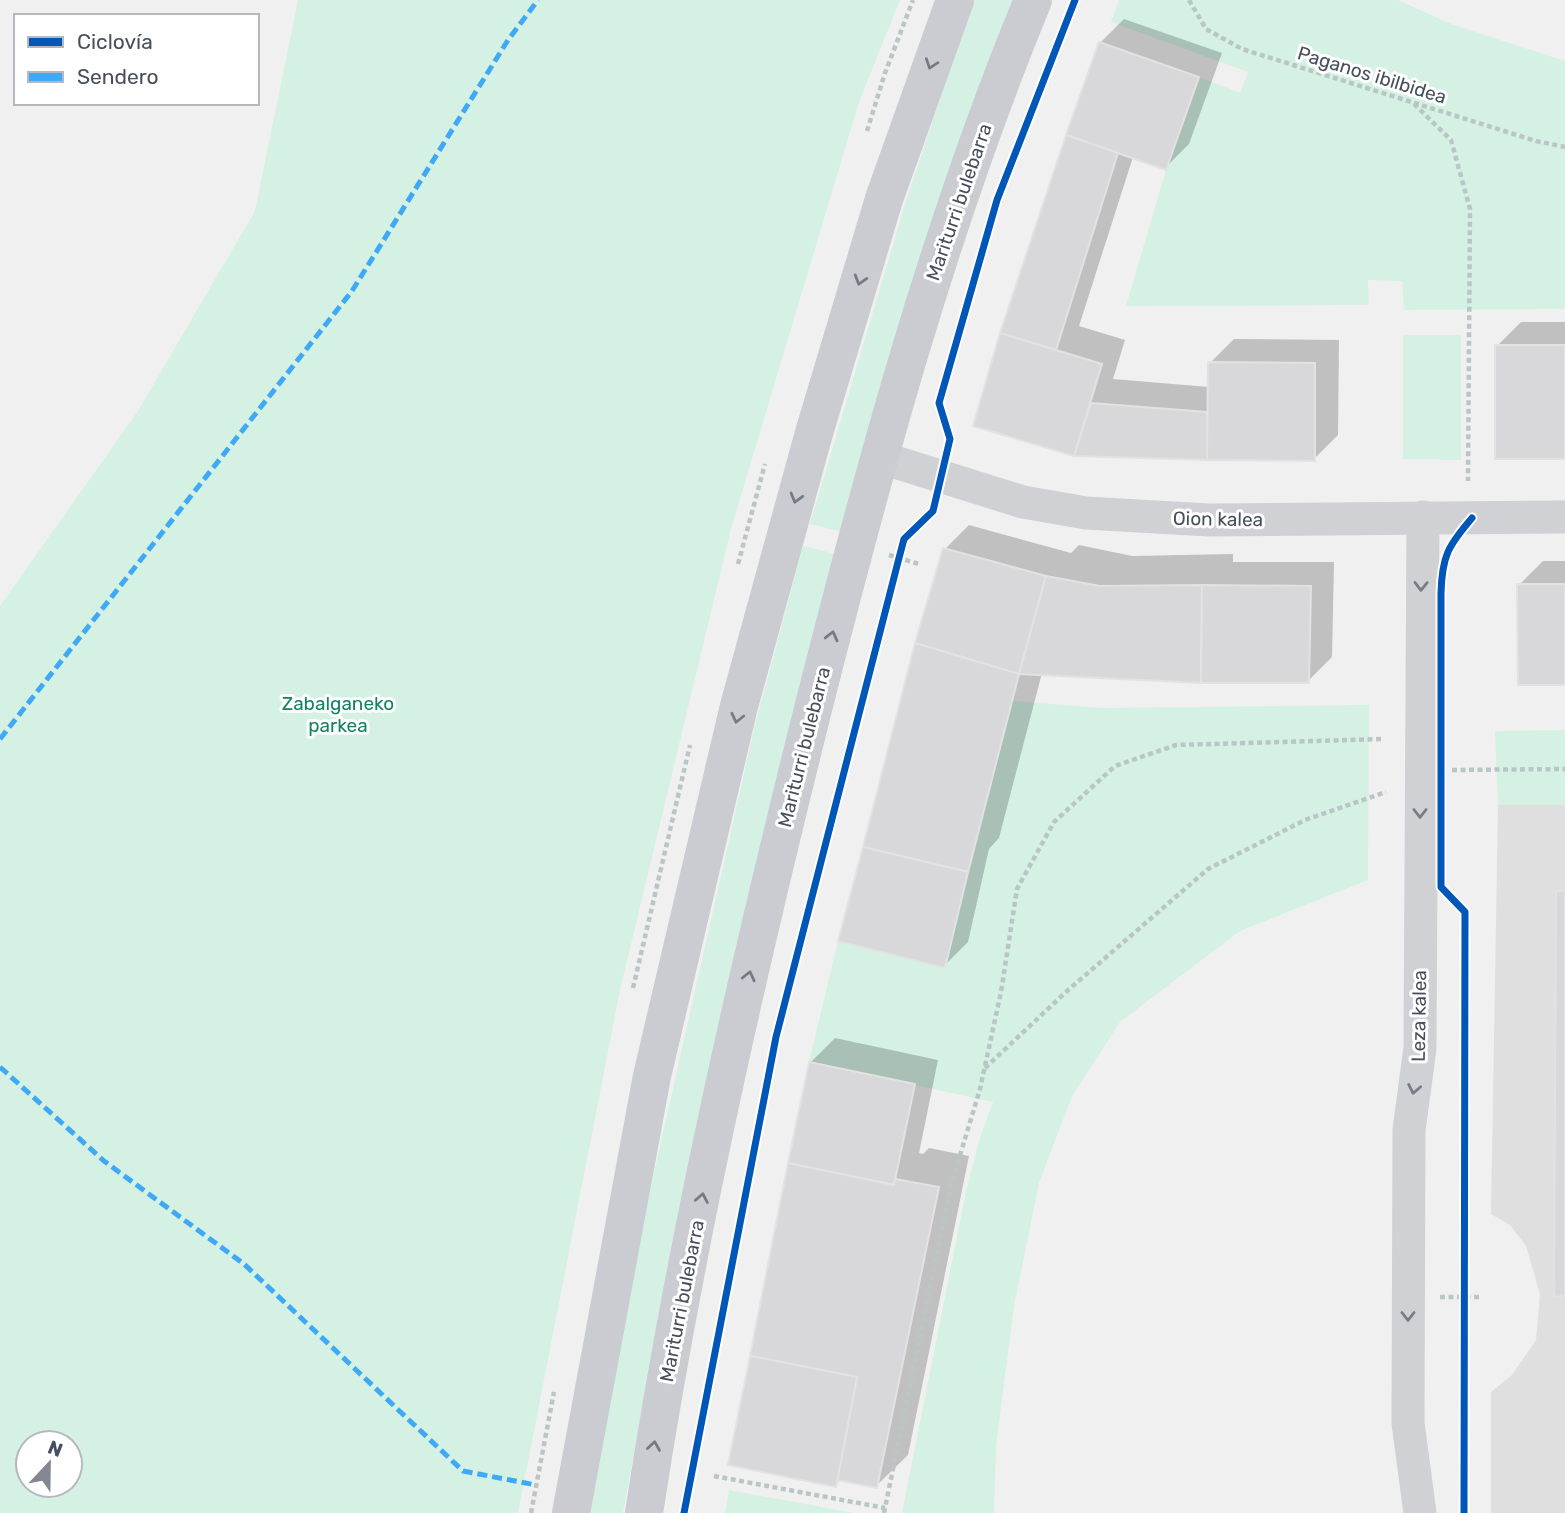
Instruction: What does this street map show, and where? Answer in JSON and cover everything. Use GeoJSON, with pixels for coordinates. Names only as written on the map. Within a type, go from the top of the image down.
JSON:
{"type":"FeatureCollection","features":[{"type":"Feature","properties":{"kind":"main road"},"geometry":{"type":"LineString","coordinates":[[570,1513],[652,1076],[739,706],[810,446],[884,199],[955,0]]}},
{"type":"Feature","properties":{"kind":"main road","name":"Mariturri bulebarra"},"geometry":{"type":"LineString","coordinates":[[644,1513],[723,1088],[790,803],[879,457],[935,272],[1006,65],[1033,0]]}},
{"type":"Feature","properties":{"kind":"street","name":"Oion kalea"},"geometry":{"type":"LineString","coordinates":[[879,457],[1023,502],[1086,513],[1209,520],[1565,517]]}},
{"type":"Feature","properties":{"kind":"street","name":"Leza kalea"},"geometry":{"type":"LineString","coordinates":[[1420,1513],[1408,1423],[1408,1385],[1409,1130],[1420,1048],[1423,517]]}},
{"type":"Feature","properties":{"kind":"path"},"geometry":{"type":"LineString","coordinates":[[1414,103],[1451,140],[1470,209],[1468,481]]}},
{"type":"Feature","properties":{"kind":"path"},"geometry":{"type":"LineString","coordinates":[[895,571],[902,548]]}},
{"type":"Feature","properties":{"kind":"path"},"geometry":{"type":"LineString","coordinates":[[714,1476],[885,1510],[951,1185],[985,1069],[1001,992],[1017,889],[1054,822],[1115,766],[1176,745],[1383,739]]}},
{"type":"Feature","properties":{"kind":"path"},"geometry":{"type":"LineString","coordinates":[[1420,768],[1482,772],[1565,769]]}},
{"type":"Feature","properties":{"kind":"path"},"geometry":{"type":"LineString","coordinates":[[985,1069],[1067,991],[1208,869],[1305,820],[1386,792]]}},
{"type":"Feature","properties":{"kind":"path"},"geometry":{"type":"LineString","coordinates":[[1464,1283],[1464,1310]]}},
{"type":"Feature","properties":{"kind":"path"},"geometry":{"type":"LineString","coordinates":[[531,1513],[536,1485]]}},
{"type":"Feature","properties":{"kind":"shaded area"},"geometry":{"type":"Polygon","coordinates":[[[1498,805],[1565,805],[1565,1513],[1491,1513],[1491,1392],[1512,1375],[1536,1340],[1540,1294],[1526,1246],[1510,1225],[1491,1214],[1498,805]]]}},
{"type":"Feature","properties":{"kind":"green space","name":"Zabalganeko parkea"},"geometry":{"type":"Polygon","coordinates":[[[298,0],[900,0],[859,102],[731,529],[620,990],[518,1513],[0,1513],[0,606],[138,411],[255,211],[298,0]]]}},
{"type":"Feature","properties":{"kind":"green space"},"geometry":{"type":"Polygon","coordinates":[[[973,0],[1012,0],[931,223],[843,532],[810,524],[906,201],[973,0]]]}},
{"type":"Feature","properties":{"kind":"green space"},"geometry":{"type":"Polygon","coordinates":[[[1119,0],[1398,0],[1451,24],[1565,61],[1565,309],[1404,310],[1402,281],[1368,280],[1369,305],[1126,306],[1166,170],[1199,77],[1240,93],[1248,72],[1111,22],[1119,0]]]}},
{"type":"Feature","properties":{"kind":"green space"},"geometry":{"type":"Polygon","coordinates":[[[1403,335],[1461,335],[1461,460],[1403,459],[1403,335]]]}},
{"type":"Feature","properties":{"kind":"green space"},"geometry":{"type":"Polygon","coordinates":[[[803,546],[836,554],[674,1235],[623,1513],[589,1513],[639,1239],[755,725],[803,546]]]}},
{"type":"Feature","properties":{"kind":"green space"},"geometry":{"type":"Polygon","coordinates":[[[1013,701],[1104,708],[1369,705],[1368,880],[1240,931],[1120,1022],[1072,1096],[1039,1183],[1014,1306],[996,1446],[994,1513],[902,1513],[966,1191],[981,1134],[993,1102],[809,1062],[838,941],[945,968],[1013,701]]]}},
{"type":"Feature","properties":{"kind":"green space"},"geometry":{"type":"Polygon","coordinates":[[[1565,730],[1565,805],[1498,805],[1495,731],[1565,730]]]}},
{"type":"Feature","properties":{"kind":"green space"},"geometry":{"type":"Polygon","coordinates":[[[729,1490],[854,1513],[725,1513],[729,1490]]]}},
{"type":"Feature","properties":{"kind":"building"},"geometry":{"type":"Polygon","coordinates":[[[1099,42],[1199,77],[1166,170],[1066,135],[1099,42]]]}},
{"type":"Feature","properties":{"kind":"building"},"geometry":{"type":"Polygon","coordinates":[[[1066,135],[1118,153],[1056,350],[1000,333],[1066,135]]]}},
{"type":"Feature","properties":{"kind":"building"},"geometry":{"type":"Polygon","coordinates":[[[1000,333],[1102,364],[1074,456],[973,426],[1000,333]]]}},
{"type":"Feature","properties":{"kind":"building"},"geometry":{"type":"Polygon","coordinates":[[[1495,345],[1565,345],[1565,459],[1495,459],[1495,345]]]}},
{"type":"Feature","properties":{"kind":"building"},"geometry":{"type":"Polygon","coordinates":[[[1208,362],[1315,363],[1315,461],[1207,460],[1208,362]]]}},
{"type":"Feature","properties":{"kind":"building"},"geometry":{"type":"Polygon","coordinates":[[[1091,403],[1207,412],[1207,460],[1074,456],[1091,403]]]}},
{"type":"Feature","properties":{"kind":"building"},"geometry":{"type":"Polygon","coordinates":[[[943,548],[1046,576],[1019,674],[915,643],[943,548]]]}},
{"type":"Feature","properties":{"kind":"building"},"geometry":{"type":"Polygon","coordinates":[[[1046,576],[1100,586],[1202,585],[1201,683],[1019,674],[1046,576]]]}},
{"type":"Feature","properties":{"kind":"building"},"geometry":{"type":"Polygon","coordinates":[[[1517,584],[1565,584],[1565,685],[1518,685],[1517,584]]]}},
{"type":"Feature","properties":{"kind":"building"},"geometry":{"type":"Polygon","coordinates":[[[1202,585],[1311,586],[1309,683],[1201,683],[1202,585]]]}},
{"type":"Feature","properties":{"kind":"building"},"geometry":{"type":"Polygon","coordinates":[[[915,643],[1019,674],[968,872],[863,847],[915,643]]]}},
{"type":"Feature","properties":{"kind":"building"},"geometry":{"type":"Polygon","coordinates":[[[863,847],[968,872],[945,968],[838,941],[863,847]]]}},
{"type":"Feature","properties":{"kind":"building"},"geometry":{"type":"Polygon","coordinates":[[[1556,891],[1565,891],[1565,1296],[1554,1297],[1556,891]]]}},
{"type":"Feature","properties":{"kind":"building"},"geometry":{"type":"Polygon","coordinates":[[[809,1062],[915,1084],[894,1185],[788,1163],[809,1062]]]}},
{"type":"Feature","properties":{"kind":"building"},"geometry":{"type":"Polygon","coordinates":[[[788,1163],[894,1185],[895,1179],[939,1187],[877,1488],[837,1480],[857,1377],[750,1356],[788,1163]]]}},
{"type":"Feature","properties":{"kind":"building"},"geometry":{"type":"Polygon","coordinates":[[[750,1356],[857,1377],[836,1487],[728,1465],[750,1356]]]}},
{"type":"Feature","properties":{"kind":"marked path"},"geometry":{"type":"LineString","coordinates":[[0,739],[352,291],[508,40],[538,0]]}},
{"type":"Feature","properties":{"kind":"marked path"},"geometry":{"type":"LineString","coordinates":[[0,1067],[104,1161],[244,1264],[463,1471],[536,1485]]}},
{"type":"Feature","properties":{"kind":"cycle path"},"geometry":{"type":"LineString","coordinates":[[684,1513],[776,1037],[904,539],[933,511],[950,439],[939,403],[997,200],[1075,0]]}},
{"type":"Feature","properties":{"kind":"cycle path"},"geometry":{"type":"LineString","coordinates":[[1464,1513],[1465,912],[1441,887],[1441,593],[1448,552],[1472,518]]}}]}
